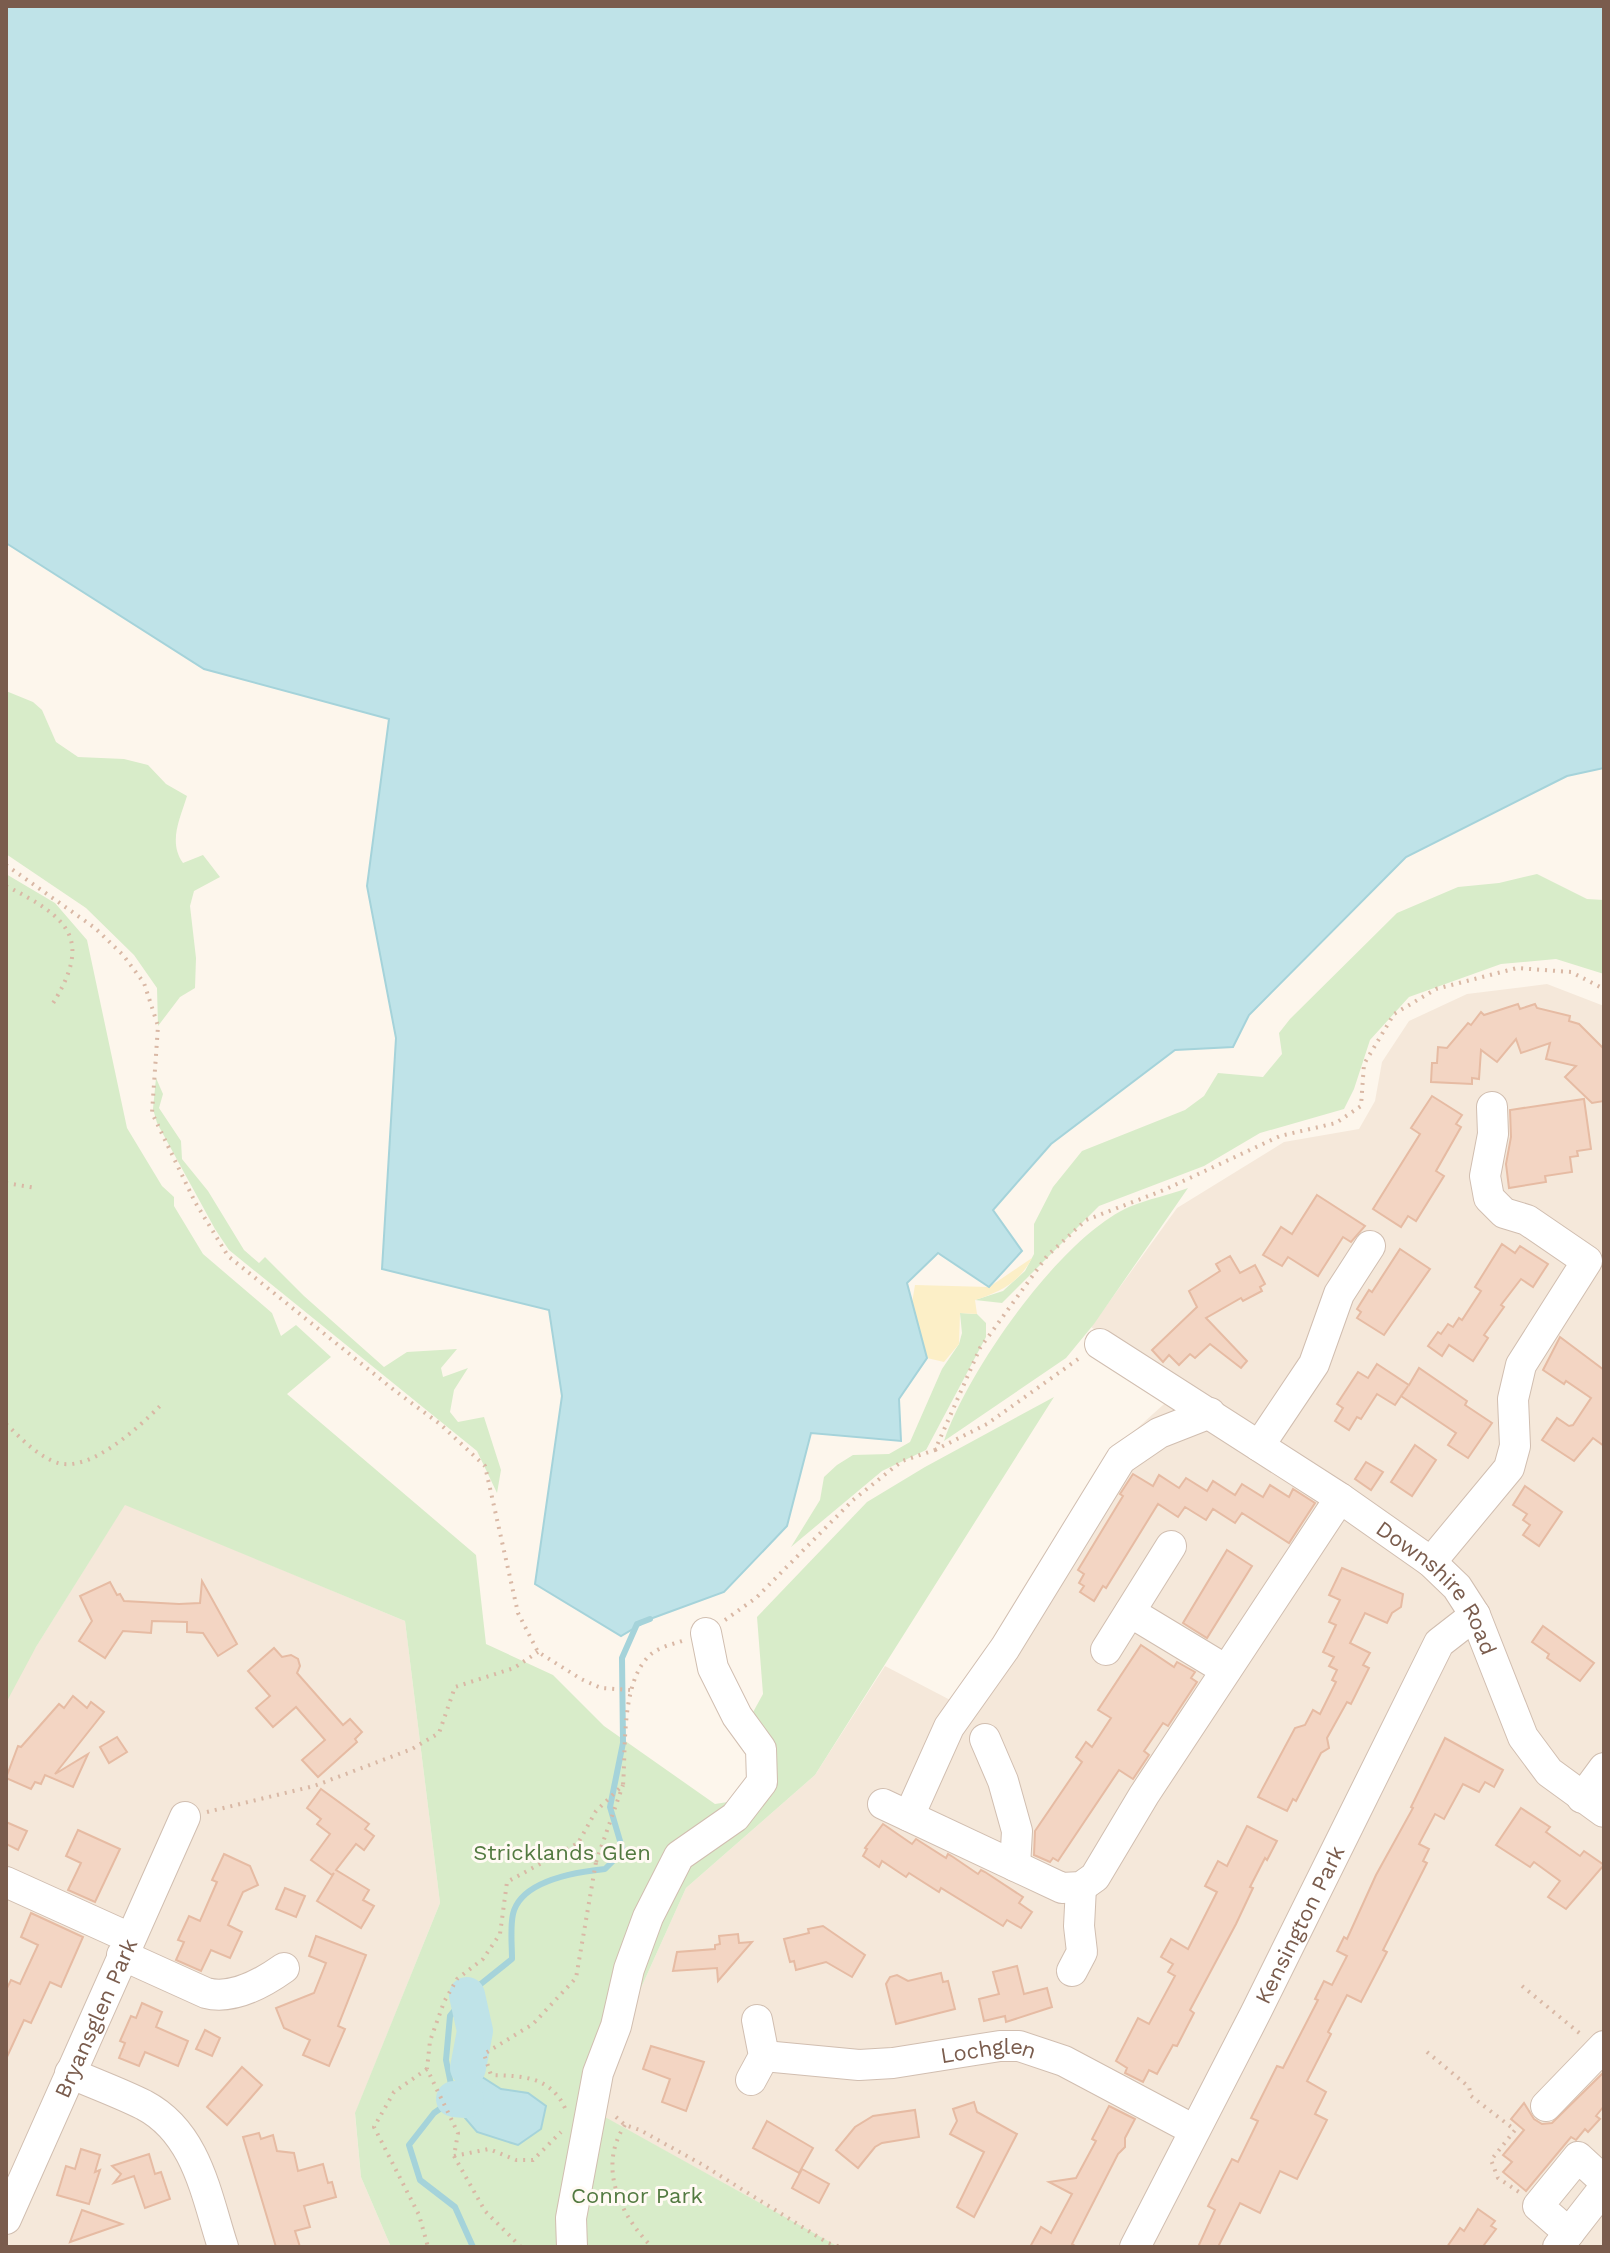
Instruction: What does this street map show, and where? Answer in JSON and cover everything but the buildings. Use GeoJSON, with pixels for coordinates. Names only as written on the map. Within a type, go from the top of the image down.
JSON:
{"type":"FeatureCollection","features":[{"type":"Feature","properties":{"kind":"street"},"geometry":{"type":"LineString","coordinates":[[1431,1562],[1509,1468],[1515,1446],[1513,1399],[1521,1365],[1587,1261],[1527,1220],[1504,1213],[1489,1198],[1485,1176],[1492,1144],[1492,1107]]}},
{"type":"Feature","properties":{"kind":"street"},"geometry":{"type":"LineString","coordinates":[[1259,1446],[1314,1364],[1339,1294],[1370,1246]]}},
{"type":"Feature","properties":{"kind":"street","name":"Downshire Road"},"geometry":{"type":"LineString","coordinates":[[1100,1344],[1340,1498],[1431,1562],[1457,1587],[1475,1615],[1523,1737],[1549,1772],[1593,1805]]}},
{"type":"Feature","properties":{"kind":"street"},"geometry":{"type":"LineString","coordinates":[[1210,1413],[1159,1433],[1121,1459],[1005,1648],[896,1810],[1062,1888],[1081,1887],[1088,1883],[1340,1498]]}},
{"type":"Feature","properties":{"kind":"street"},"geometry":{"type":"LineString","coordinates":[[1106,1650],[1171,1546]]}},
{"type":"Feature","properties":{"kind":"street"},"geometry":{"type":"LineString","coordinates":[[1130,1612],[1226,1670]]}},
{"type":"Feature","properties":{"kind":"street","name":"Kensington Park"},"geometry":{"type":"LineString","coordinates":[[1135,2247],[1439,1643],[1475,1615]]}},
{"type":"Feature","properties":{"kind":"street"},"geometry":{"type":"LineString","coordinates":[[572,2247],[571,2218],[598,2073],[616,2026],[629,1969],[648,1917],[679,1856],[735,1817],[762,1782],[761,1749],[737,1716],[713,1668],[706,1633]]}},
{"type":"Feature","properties":{"kind":"street"},"geometry":{"type":"LineString","coordinates":[[985,1739],[1003,1781],[1017,1831],[1015,1866]]}},
{"type":"Feature","properties":{"kind":"street"},"geometry":{"type":"LineString","coordinates":[[1593,1805],[1604,1768]]}},
{"type":"Feature","properties":{"kind":"street","name":"Bryansglen Park"},"geometry":{"type":"LineString","coordinates":[[6,2219],[18,2157],[70,2073],[185,1817]]}},
{"type":"Feature","properties":{"kind":"street"},"geometry":{"type":"LineString","coordinates":[[6,1882],[206,1993],[219,1996],[270,1979],[284,1968]]}},
{"type":"Feature","properties":{"kind":"street"},"geometry":{"type":"LineString","coordinates":[[1072,1971],[1082,1952],[1079,1926],[1081,1887]]}},
{"type":"Feature","properties":{"kind":"street","name":"Lochglen"},"geometry":{"type":"LineString","coordinates":[[757,2020],[758,2068],[824,2063],[867,2065],[1019,2046],[1064,2061],[1194,2130]]}},
{"type":"Feature","properties":{"kind":"street"},"geometry":{"type":"LineString","coordinates":[[1546,2106],[1602,2048]]}},
{"type":"Feature","properties":{"kind":"street"},"geometry":{"type":"LineString","coordinates":[[70,2073],[144,2106],[169,2123],[180,2135],[196,2163],[223,2247]]}},
{"type":"Feature","properties":{"kind":"street"},"geometry":{"type":"LineString","coordinates":[[1578,2157],[1602,2193],[1564,2240],[1538,2206],[1578,2157]]}},
{"type":"Feature","properties":{"kind":"path"},"geometry":{"type":"LineString","coordinates":[[6,865],[95,928],[123,955],[144,983],[158,1026],[152,1113],[195,1202],[228,1256],[440,1424],[485,1466],[518,1613],[538,1652],[601,1688],[630,1690]]}},
{"type":"Feature","properties":{"kind":"path"},"geometry":{"type":"LineString","coordinates":[[6,886],[53,912],[67,930],[73,949],[70,970],[50,1008]]}},
{"type":"Feature","properties":{"kind":"path"},"geometry":{"type":"LineString","coordinates":[[935,1450],[980,1348],[1047,1256],[1086,1220],[1164,1190],[1280,1136],[1336,1123],[1361,1106],[1364,1064],[1394,1014],[1436,989],[1517,968],[1571,972],[1604,989]]}},
{"type":"Feature","properties":{"kind":"path"},"geometry":{"type":"LineString","coordinates":[[6,1183],[36,1188]]}},
{"type":"Feature","properties":{"kind":"path"},"geometry":{"type":"LineString","coordinates":[[454,2156],[489,2149],[516,2160],[533,2160],[561,2132],[565,2107],[555,2090],[526,2076],[491,2075],[484,2054],[533,2024],[576,1978],[596,1863],[622,1785],[630,1690],[647,1658],[660,1648],[706,1633],[756,1598],[853,1500],[902,1461],[935,1450],[987,1424],[1100,1344]]}},
{"type":"Feature","properties":{"kind":"path"},"geometry":{"type":"LineString","coordinates":[[6,1424],[37,1452],[58,1464],[78,1464],[95,1457],[138,1429],[160,1406]]}},
{"type":"Feature","properties":{"kind":"path"},"geometry":{"type":"LineString","coordinates":[[185,1817],[314,1786],[412,1749],[439,1733],[455,1687],[514,1668],[538,1652]]}},
{"type":"Feature","properties":{"kind":"path"},"geometry":{"type":"LineString","coordinates":[[521,2247],[485,2211],[454,2156],[458,2133],[427,2069],[430,2041],[444,2002],[457,1979],[483,1959],[500,1934],[507,1882],[578,1843],[598,1809],[622,1785]]}},
{"type":"Feature","properties":{"kind":"path"},"geometry":{"type":"LineString","coordinates":[[578,1843],[596,1863]]}},
{"type":"Feature","properties":{"kind":"path"},"geometry":{"type":"LineString","coordinates":[[1522,1986],[1602,2048]]}},
{"type":"Feature","properties":{"kind":"path"},"geometry":{"type":"LineString","coordinates":[[1427,2052],[1469,2087],[1471,2096],[1515,2130],[1491,2160],[1498,2178],[1538,2206]]}},
{"type":"Feature","properties":{"kind":"path"},"geometry":{"type":"LineString","coordinates":[[427,2069],[394,2092],[374,2127],[419,2215],[428,2247]]}},
{"type":"Feature","properties":{"kind":"path"},"geometry":{"type":"LineString","coordinates":[[593,2109],[640,2130],[828,2243],[841,2247]]}},
{"type":"Feature","properties":{"kind":"path"},"geometry":{"type":"LineString","coordinates":[[625,2125],[618,2135],[611,2158],[613,2180],[621,2205],[652,2247]]}},
{"type":"Feature","properties":{"kind":"shaded area"},"geometry":{"type":"Polygon","coordinates":[[[1547,984],[1604,1006],[1604,2247],[839,2247],[604,2117],[604,2070],[686,1888],[815,1775],[885,1666],[956,1703],[1112,1451],[1184,1386],[1091,1327],[1177,1208],[1284,1142],[1359,1129],[1375,1101],[1382,1062],[1409,1021],[1467,994],[1547,984]]]}},
{"type":"Feature","properties":{"kind":"shaded area"},"geometry":{"type":"Polygon","coordinates":[[[125,1504],[405,1621],[440,1903],[355,2114],[361,2177],[391,2247],[6,2247],[6,1695],[125,1504]]]}},
{"type":"Feature","properties":{"kind":"green space"},"geometry":{"type":"Polygon","coordinates":[[[6,691],[33,702],[42,710],[56,742],[78,757],[124,759],[148,765],[166,784],[187,796],[177,830],[179,855],[183,863],[203,855],[220,877],[194,891],[190,906],[196,958],[195,988],[180,997],[158,1026],[157,988],[134,955],[86,908],[6,854],[6,691]]]}},
{"type":"Feature","properties":{"kind":"green space","name":"Stricklands Glen"},"geometry":{"type":"Polygon","coordinates":[[[6,874],[55,903],[87,940],[127,1128],[162,1186],[174,1197],[174,1206],[203,1254],[272,1313],[281,1336],[296,1325],[331,1357],[287,1394],[476,1555],[486,1644],[553,1675],[604,1726],[715,1804],[772,1795],[774,1759],[752,1714],[763,1694],[757,1617],[867,1502],[1054,1397],[815,1775],[686,1888],[604,2070],[605,2117],[839,2247],[391,2247],[361,2177],[355,2113],[440,1903],[405,1621],[125,1505],[36,1647],[6,1703],[6,874]]]}},
{"type":"Feature","properties":{"kind":"green space"},"geometry":{"type":"Polygon","coordinates":[[[1537,874],[1587,899],[1604,900],[1604,974],[1556,959],[1501,964],[1409,997],[1370,1040],[1344,1109],[1260,1133],[1204,1166],[1099,1206],[1002,1303],[975,1300],[1003,1291],[1025,1271],[1034,1254],[1034,1224],[1053,1187],[1082,1151],[1185,1110],[1204,1096],[1218,1073],[1263,1077],[1282,1054],[1279,1033],[1290,1019],[1397,913],[1458,887],[1499,883],[1537,874]]]}},
{"type":"Feature","properties":{"kind":"green space"},"geometry":{"type":"Polygon","coordinates":[[[156,1078],[163,1094],[159,1108],[181,1141],[182,1159],[208,1191],[244,1250],[259,1263],[265,1257],[384,1367],[407,1352],[457,1349],[441,1368],[443,1377],[468,1368],[454,1390],[450,1412],[458,1422],[484,1417],[501,1470],[497,1493],[477,1451],[229,1250],[157,1123],[153,1109],[156,1078]]]}},
{"type":"Feature","properties":{"kind":"green space"},"geometry":{"type":"Polygon","coordinates":[[[1188,1188],[1094,1324],[1066,1358],[944,1441],[973,1379],[1046,1276],[1102,1223],[1129,1207],[1188,1188]]]}},
{"type":"Feature","properties":{"kind":"green space"},"geometry":{"type":"Polygon","coordinates":[[[960,1313],[977,1314],[986,1323],[986,1337],[926,1450],[882,1471],[791,1547],[820,1500],[824,1477],[837,1465],[853,1455],[889,1454],[910,1442],[942,1369],[959,1344],[962,1333],[960,1313]]]}},
{"type":"Feature","properties":{"kind":"sand"},"geometry":{"type":"Polygon","coordinates":[[[1032,1258],[1021,1274],[1008,1285],[975,1300],[977,1314],[960,1313],[959,1344],[944,1362],[927,1358],[912,1303],[915,1285],[989,1287],[1032,1258]]]}},
{"type":"Feature","properties":{"kind":"water"},"geometry":{"type":"Polygon","coordinates":[[[6,6],[1604,6],[1604,768],[1567,776],[1406,857],[1249,1015],[1233,1047],[1175,1050],[1051,1144],[993,1210],[1022,1251],[989,1287],[938,1253],[907,1283],[927,1358],[899,1399],[901,1441],[811,1433],[787,1526],[724,1592],[650,1619],[621,1636],[535,1584],[562,1396],[549,1310],[382,1269],[396,1038],[367,886],[389,719],[204,669],[6,543],[6,6]]]}},
{"type":"Feature","properties":{"kind":"water"},"geometry":{"type":"Polygon","coordinates":[[[468,2068],[501,2089],[528,2093],[546,2106],[541,2129],[518,2145],[477,2132],[465,2118],[468,2068]]]}},
{"type":"Feature","properties":{"kind":"waterway"},"geometry":{"type":"LineString","coordinates":[[473,2247],[455,2207],[420,2180],[409,2145],[434,2113],[454,2099],[446,2060],[450,2016],[467,1995],[512,1959],[512,1919],[518,1902],[527,1893],[551,1880],[605,1869],[623,1851],[610,1807],[623,1743],[622,1658],[637,1624],[650,1619]]}},
{"type":"Feature","properties":{"kind":"waterway"},"geometry":{"type":"LineString","coordinates":[[467,1995],[475,2031],[468,2068]]}},
{"type":"Feature","properties":{"kind":"waterway"},"geometry":{"type":"LineString","coordinates":[[454,2099],[466,2100]]}},
{"type":"Feature","properties":{"kind":"park label","name":"Connor Park"},"geometry":{"type":"Point","coordinates":[637,2195]}}]}
